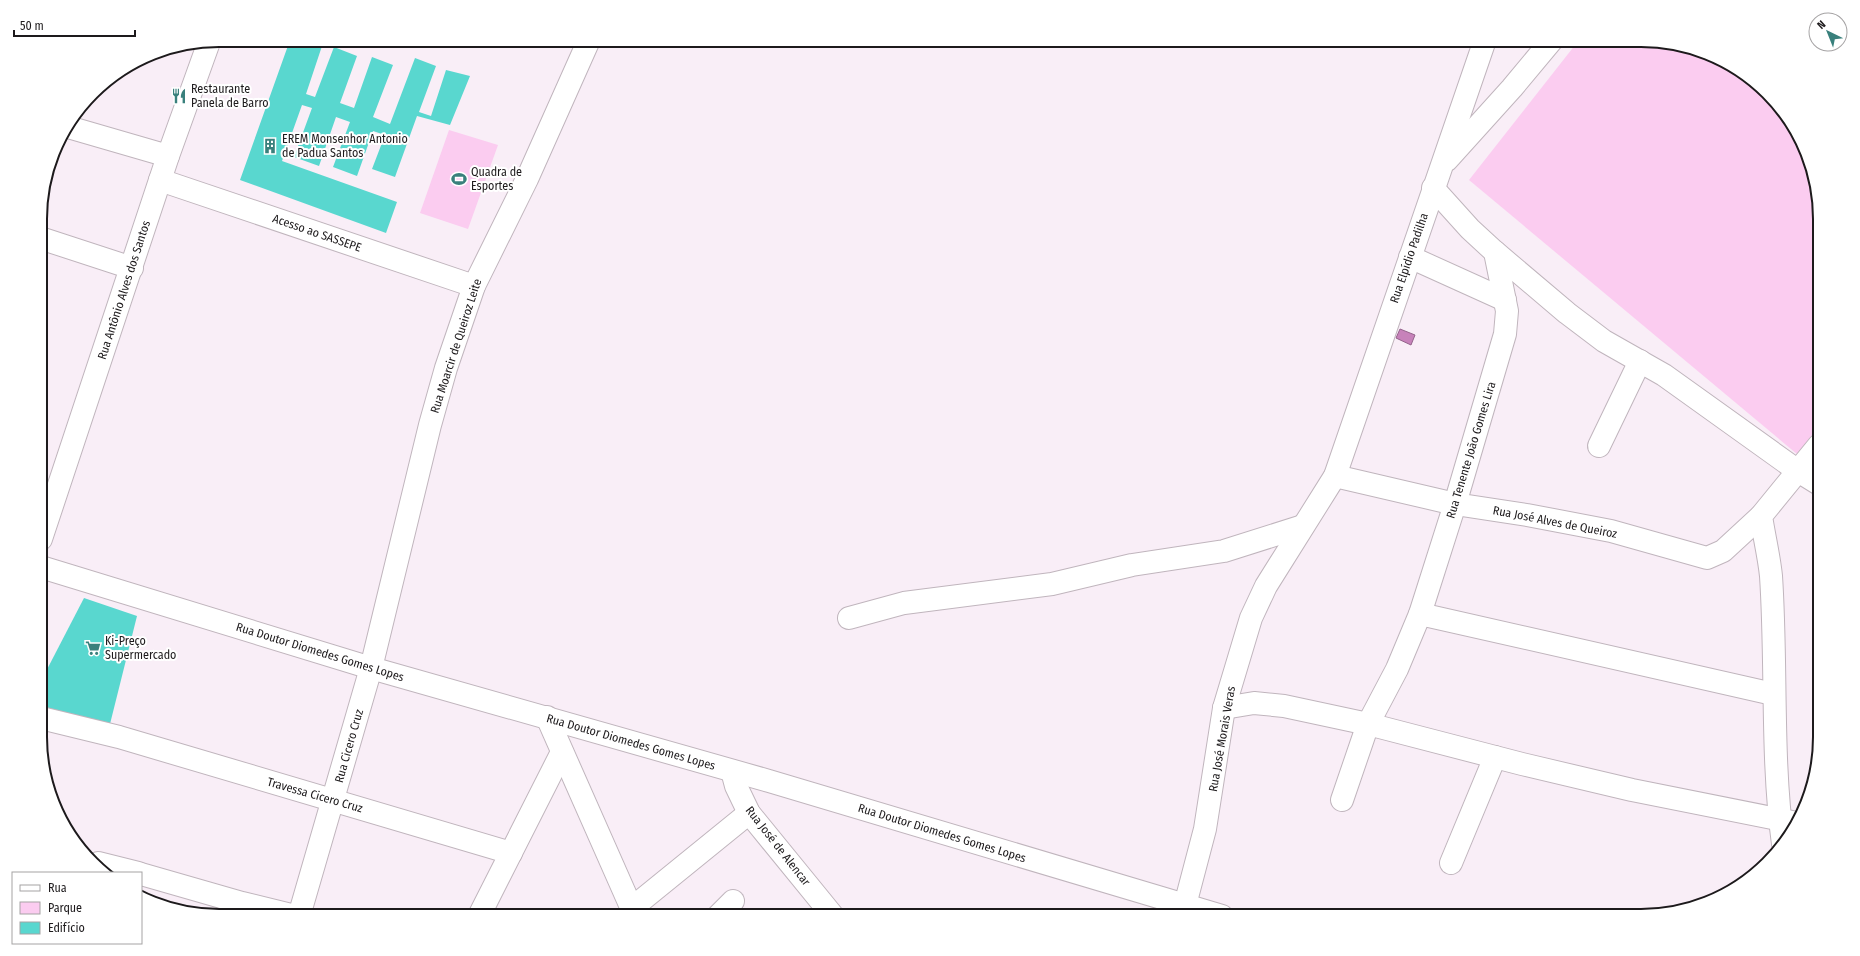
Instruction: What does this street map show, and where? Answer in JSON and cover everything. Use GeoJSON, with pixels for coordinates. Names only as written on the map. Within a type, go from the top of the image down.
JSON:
{"type":"FeatureCollection","features":[{"type":"Feature","properties":{"kind":"street","name":"Rua Antônio Alves dos Santos"},"geometry":{"type":"LineString","coordinates":[[47,521],[168,156],[207,47]]}},
{"type":"Feature","properties":{"kind":"street","name":"Rua Moarcir de Queiroz Leite"},"geometry":{"type":"LineString","coordinates":[[371,668],[430,426],[446,368],[474,286],[527,178],[586,47]]}},
{"type":"Feature","properties":{"kind":"street","name":"Rua Elpídio Padilha"},"geometry":{"type":"LineString","coordinates":[[1335,476],[1483,47]]}},
{"type":"Feature","properties":{"kind":"street"},"geometry":{"type":"LineString","coordinates":[[1441,166],[1512,88],[1546,47]]}},
{"type":"Feature","properties":{"kind":"street"},"geometry":{"type":"LineString","coordinates":[[73,128],[168,156]]}},
{"type":"Feature","properties":{"kind":"street","name":"Acesso ao SASSEPE"},"geometry":{"type":"LineString","coordinates":[[160,180],[474,286]]}},
{"type":"Feature","properties":{"kind":"street"},"geometry":{"type":"LineString","coordinates":[[1433,188],[1470,229],[1494,252],[1567,313],[1604,341],[1682,387],[1813,480]]}},
{"type":"Feature","properties":{"kind":"street"},"geometry":{"type":"LineString","coordinates":[[47,240],[132,268]]}},
{"type":"Feature","properties":{"kind":"street","name":"Rua Tenente João Gomes Lira"},"geometry":{"type":"LineString","coordinates":[[1342,800],[1368,724],[1397,669],[1420,614],[1455,504],[1505,334],[1507,311],[1494,252]]}},
{"type":"Feature","properties":{"kind":"street"},"geometry":{"type":"LineString","coordinates":[[1410,257],[1505,300]]}},
{"type":"Feature","properties":{"kind":"street"},"geometry":{"type":"LineString","coordinates":[[1599,446],[1640,361]]}},
{"type":"Feature","properties":{"kind":"street","name":"Rua José Alves de Queiroz"},"geometry":{"type":"LineString","coordinates":[[1335,476],[1455,504],[1527,515],[1611,531],[1707,558],[1723,551],[1761,516],[1813,452]]}},
{"type":"Feature","properties":{"kind":"street","name":"Rua José Morais Veras"},"geometry":{"type":"LineString","coordinates":[[1185,905],[1205,829],[1224,708],[1251,618],[1266,586],[1335,476]]}},
{"type":"Feature","properties":{"kind":"street"},"geometry":{"type":"LineString","coordinates":[[1224,708],[1254,702],[1267,703],[1368,724],[1495,757],[1632,790],[1788,821],[1773,694],[1773,624],[1770,574],[1761,516]]}},
{"type":"Feature","properties":{"kind":"street"},"geometry":{"type":"LineString","coordinates":[[849,618],[904,603],[1052,584],[1132,565],[1224,551],[1303,526]]}},
{"type":"Feature","properties":{"kind":"street","name":"Rua Doutor Diomedes Gomes Lopes"},"geometry":{"type":"LineString","coordinates":[[47,569],[371,668],[548,717],[1198,909]]}},
{"type":"Feature","properties":{"kind":"street"},"geometry":{"type":"LineString","coordinates":[[1420,614],[1773,694]]}},
{"type":"Feature","properties":{"kind":"street","name":"Rua Cicero Cruz"},"geometry":{"type":"LineString","coordinates":[[301,909],[334,800],[371,668]]}},
{"type":"Feature","properties":{"kind":"street"},"geometry":{"type":"LineString","coordinates":[[548,717],[562,752],[633,909]]}},
{"type":"Feature","properties":{"kind":"street","name":"Travessa Cicero Cruz"},"geometry":{"type":"LineString","coordinates":[[47,719],[119,737],[511,853]]}},
{"type":"Feature","properties":{"kind":"street"},"geometry":{"type":"LineString","coordinates":[[483,909],[562,752]]}},
{"type":"Feature","properties":{"kind":"street"},"geometry":{"type":"LineString","coordinates":[[1451,863],[1495,757]]}},
{"type":"Feature","properties":{"kind":"street","name":"Rua José de Alencar"},"geometry":{"type":"LineString","coordinates":[[732,771],[736,786],[749,813],[827,909]]}},
{"type":"Feature","properties":{"kind":"street"},"geometry":{"type":"LineString","coordinates":[[637,909],[749,813]]}},
{"type":"Feature","properties":{"kind":"street"},"geometry":{"type":"LineString","coordinates":[[104,864],[136,872]]}},
{"type":"Feature","properties":{"kind":"street"},"geometry":{"type":"LineString","coordinates":[[142,874],[266,909]]}},
{"type":"Feature","properties":{"kind":"green space"},"geometry":{"type":"Polygon","coordinates":[[[1574,47],[1652,47],[1674,50],[1707,60],[1727,70],[1746,83],[1763,97],[1790,133],[1800,153],[1810,186],[1813,208],[1813,434],[1797,454],[1469,180],[1574,47]]]}},
{"type":"Feature","properties":{"kind":"green space","name":"Quadra de Esportes"},"geometry":{"type":"Polygon","coordinates":[[[449,130],[498,145],[468,229],[420,213],[449,130]]]}},
{"type":"Feature","properties":{"kind":"shaded area"},"geometry":{"type":"Polygon","coordinates":[[[1400,329],[1415,335],[1411,345],[1396,338],[1400,329]]]}},
{"type":"Feature","properties":{"kind":"building","name":"EREM Monsenhor Antonio de Padua Santos"},"geometry":{"type":"Polygon","coordinates":[[[288,47],[322,47],[306,94],[315,97],[334,47],[357,56],[340,103],[354,108],[372,57],[393,65],[373,117],[390,124],[415,58],[436,66],[419,112],[431,116],[446,70],[470,76],[450,125],[417,116],[395,177],[372,169],[385,135],[373,131],[357,176],[333,167],[350,122],[336,117],[319,166],[294,157],[312,108],[302,105],[282,161],[397,202],[386,233],[240,180],[288,47]]]}},
{"type":"Feature","properties":{"kind":"building","name":"Ki-Preço Supermercado"},"geometry":{"type":"Polygon","coordinates":[[[84,598],[137,616],[110,724],[47,708],[47,669],[84,598]]]}},
{"type":"Feature","properties":{"kind":"place","name":"Restaurante Panela de Barro"},"geometry":{"type":"Point","coordinates":[179,96]}},
{"type":"Feature","properties":{"kind":"place","name":"EREM Monsenhor Antonio de Padua Santos"},"geometry":{"type":"Point","coordinates":[270,146]}},
{"type":"Feature","properties":{"kind":"place","name":"Quadra de Esportes"},"geometry":{"type":"Point","coordinates":[459,179]}},
{"type":"Feature","properties":{"kind":"place","name":"Ki-Preço Supermercado"},"geometry":{"type":"Point","coordinates":[93,648]}}]}
